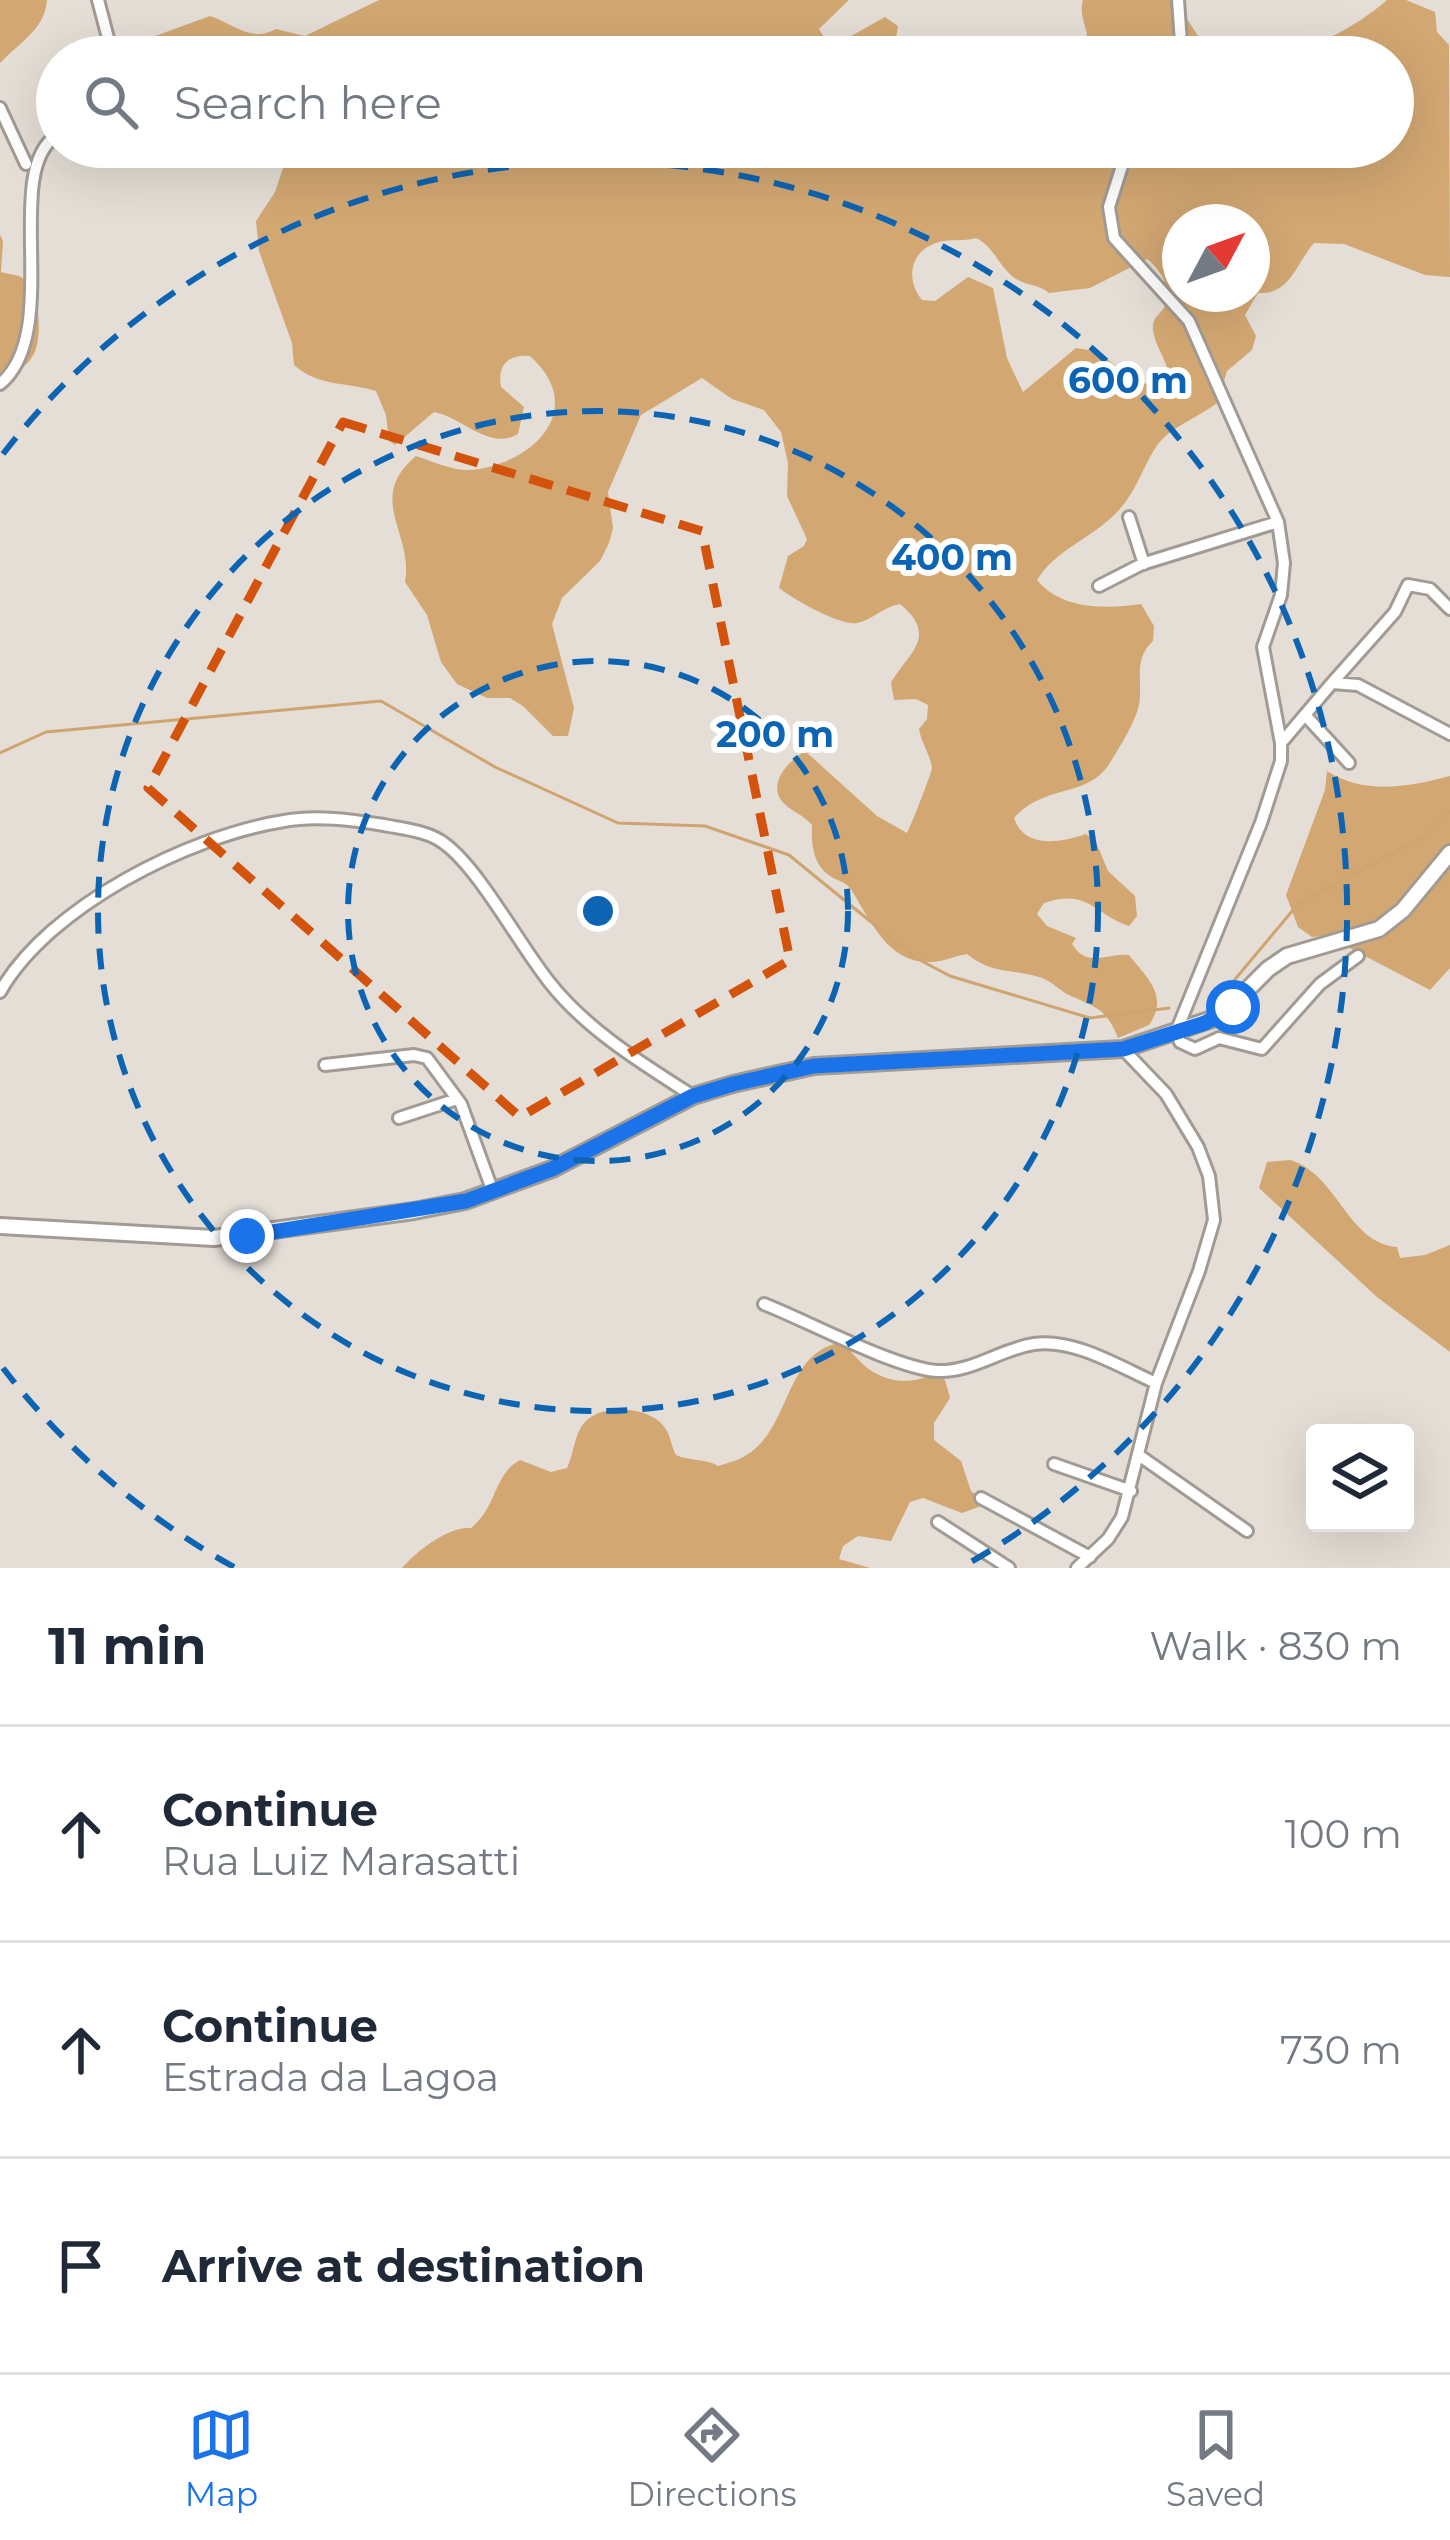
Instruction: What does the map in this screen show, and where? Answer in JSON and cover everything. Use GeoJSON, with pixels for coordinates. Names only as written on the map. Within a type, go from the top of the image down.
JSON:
{"type":"FeatureCollection","features":[{"type":"Feature","properties":{"kind":"street"},"geometry":{"type":"LineString","coordinates":[[98,0],[107,36]]}},
{"type":"Feature","properties":{"kind":"street"},"geometry":{"type":"LineString","coordinates":[[1178,0],[1181,36]]}},
{"type":"Feature","properties":{"kind":"street"},"geometry":{"type":"LineString","coordinates":[[0,108],[26,165]]}},
{"type":"Feature","properties":{"kind":"street"},"geometry":{"type":"LineString","coordinates":[[0,384],[15,370],[22,347],[20,203],[26,165],[36,148]]}},
{"type":"Feature","properties":{"kind":"street"},"geometry":{"type":"LineString","coordinates":[[1122,168],[1109,207],[1114,238],[1184,313],[1278,522],[1284,581],[1264,637],[1262,660],[1281,761],[1262,823],[1176,1032],[1180,1042],[1195,1049],[1219,1038],[1262,1048],[1320,984],[1358,956]]}},
{"type":"Feature","properties":{"kind":"street"},"geometry":{"type":"LineString","coordinates":[[1129,517],[1144,563]]}},
{"type":"Feature","properties":{"kind":"street"},"geometry":{"type":"LineString","coordinates":[[1099,586],[1144,563],[1278,522]]}},
{"type":"Feature","properties":{"kind":"street"},"geometry":{"type":"LineString","coordinates":[[1281,743],[1395,612],[1408,585],[1430,589],[1450,610]]}},
{"type":"Feature","properties":{"kind":"street"},"geometry":{"type":"LineString","coordinates":[[1332,683],[1358,685],[1450,734]]}},
{"type":"Feature","properties":{"kind":"street"},"geometry":{"type":"LineString","coordinates":[[1306,716],[1348,763]]}},
{"type":"Feature","properties":{"kind":"street"},"geometry":{"type":"LineString","coordinates":[[0,992],[28,955],[81,909],[144,869],[258,826],[322,818],[362,821],[446,844],[563,999],[589,1023],[693,1096]]}},
{"type":"Feature","properties":{"kind":"street"},"geometry":{"type":"LineString","coordinates":[[0,1226],[176,1237],[247,1236],[413,1211],[493,1192],[603,1145],[693,1096],[814,1066],[1123,1049],[1221,1016],[1277,961],[1390,921],[1450,853]]}},
{"type":"Feature","properties":{"kind":"street"},"geometry":{"type":"LineString","coordinates":[[1077,1568],[1122,1517],[1156,1383],[1210,1240],[1214,1202],[1198,1147],[1184,1123],[1166,1094],[1123,1049]]}},
{"type":"Feature","properties":{"kind":"street"},"geometry":{"type":"LineString","coordinates":[[325,1065],[422,1054],[458,1099],[493,1192]]}},
{"type":"Feature","properties":{"kind":"street"},"geometry":{"type":"LineString","coordinates":[[399,1118],[458,1099]]}},
{"type":"Feature","properties":{"kind":"street"},"geometry":{"type":"LineString","coordinates":[[764,1304],[910,1365],[938,1371],[966,1368],[1036,1343],[1085,1353],[1156,1383]]}},
{"type":"Feature","properties":{"kind":"street"},"geometry":{"type":"LineString","coordinates":[[1140,1456],[1247,1531]]}},
{"type":"Feature","properties":{"kind":"street"},"geometry":{"type":"LineString","coordinates":[[1054,1464],[1130,1491]]}},
{"type":"Feature","properties":{"kind":"street"},"geometry":{"type":"LineString","coordinates":[[981,1498],[1090,1558]]}},
{"type":"Feature","properties":{"kind":"street"},"geometry":{"type":"LineString","coordinates":[[938,1522],[1009,1568]]}},
{"type":"Feature","properties":{"kind":"highlighted area"},"geometry":{"type":"Polygon","coordinates":[[[343,422],[702,531],[790,960],[520,1117],[148,788],[343,422]]]}},
{"type":"Feature","properties":{"kind":"shaded area"},"geometry":{"type":"Polygon","coordinates":[[[0,0],[47,0],[37,27],[0,63],[0,0]]]}},
{"type":"Feature","properties":{"kind":"shaded area"},"geometry":{"type":"Polygon","coordinates":[[[379,0],[849,0],[819,29],[823,36],[305,36],[379,0]]]}},
{"type":"Feature","properties":{"kind":"shaded area"},"geometry":{"type":"Polygon","coordinates":[[[1083,0],[1175,0],[1198,36],[1087,36],[1083,0]]]}},
{"type":"Feature","properties":{"kind":"shaded area"},"geometry":{"type":"Polygon","coordinates":[[[1387,0],[1406,0],[1435,12],[1437,32],[1449,45],[1450,277],[1425,275],[1344,244],[1314,243],[1285,284],[1270,292],[1270,204],[1162,204],[1162,277],[1147,259],[1090,288],[1049,293],[1012,276],[976,238],[927,247],[913,268],[922,300],[935,301],[968,277],[993,288],[1007,358],[1023,392],[1076,348],[1100,355],[1149,384],[1167,368],[1153,330],[1162,309],[1247,312],[1256,336],[1252,350],[1227,371],[1218,402],[1162,440],[1117,512],[1054,560],[1037,580],[1071,602],[1099,607],[1141,604],[1154,626],[1153,641],[1140,666],[1137,712],[1110,763],[1090,782],[1039,800],[1014,818],[1034,839],[1065,840],[1086,834],[1096,842],[1108,871],[1135,896],[1137,916],[1129,926],[1071,899],[1044,903],[1037,914],[1047,926],[1076,938],[1072,944],[1084,956],[1129,955],[1149,980],[1156,996],[1155,1015],[1149,1025],[1118,1038],[1100,1011],[1044,979],[993,968],[967,954],[931,962],[903,956],[882,939],[850,888],[820,866],[812,825],[781,800],[779,778],[805,751],[877,816],[907,833],[932,768],[919,729],[927,719],[928,705],[916,699],[894,700],[891,683],[916,646],[918,626],[912,616],[900,604],[849,623],[779,588],[788,556],[807,539],[787,496],[788,463],[781,432],[764,410],[732,399],[702,378],[641,415],[608,492],[613,528],[609,543],[600,561],[562,598],[552,624],[574,708],[568,736],[553,736],[510,698],[487,698],[457,684],[441,662],[427,615],[405,582],[406,564],[392,502],[401,472],[416,456],[471,470],[494,466],[532,445],[554,414],[547,376],[530,356],[516,357],[503,367],[501,387],[524,407],[518,434],[486,436],[434,412],[395,445],[389,441],[386,415],[376,391],[323,381],[294,365],[292,343],[259,251],[256,221],[275,192],[283,168],[1414,168],[1414,36],[1334,35],[1387,0]]]}},
{"type":"Feature","properties":{"kind":"shaded area"},"geometry":{"type":"Polygon","coordinates":[[[210,16],[250,33],[276,29],[305,36],[155,36],[210,16]]]}},
{"type":"Feature","properties":{"kind":"shaded area"},"geometry":{"type":"Polygon","coordinates":[[[885,17],[898,26],[896,36],[851,36],[885,17]]]}},
{"type":"Feature","properties":{"kind":"shaded area"},"geometry":{"type":"Polygon","coordinates":[[[0,235],[1,272],[28,283],[39,322],[34,353],[0,385],[0,235]]]}},
{"type":"Feature","properties":{"kind":"shaded area"},"geometry":{"type":"Polygon","coordinates":[[[1327,771],[1371,786],[1403,786],[1450,776],[1450,968],[1430,990],[1342,944],[1336,935],[1312,937],[1298,927],[1286,895],[1325,790],[1327,771]]]}},
{"type":"Feature","properties":{"kind":"shaded area"},"geometry":{"type":"Polygon","coordinates":[[[1290,1160],[1320,1179],[1366,1234],[1397,1247],[1400,1258],[1450,1245],[1450,1352],[1377,1297],[1259,1188],[1267,1162],[1290,1160]]]}},
{"type":"Feature","properties":{"kind":"shaded area"},"geometry":{"type":"Polygon","coordinates":[[[845,1343],[862,1364],[882,1377],[906,1381],[932,1375],[945,1380],[950,1398],[934,1423],[934,1440],[961,1461],[971,1491],[987,1504],[962,1513],[923,1498],[910,1502],[891,1541],[858,1536],[843,1546],[839,1559],[870,1568],[402,1568],[443,1535],[471,1528],[505,1474],[520,1460],[551,1472],[567,1468],[581,1427],[603,1412],[649,1415],[665,1428],[681,1457],[718,1466],[742,1458],[771,1429],[807,1362],[845,1343]]]}},
{"type":"Feature","properties":{"kind":"waterway"},"geometry":{"type":"LineString","coordinates":[[0,753],[46,732],[381,701],[495,767],[618,823],[705,826],[789,855],[914,957],[950,976],[1090,1018],[1169,1008]]}},
{"type":"Feature","properties":{"kind":"waterway"},"geometry":{"type":"LineString","coordinates":[[1211,1008],[1298,904],[1421,838],[1450,812]]}},
{"type":"Feature","properties":{"kind":"route"},"geometry":{"type":"LineString","coordinates":[[247,1236],[466,1201],[552,1169],[693,1096],[733,1084],[814,1066],[1123,1049],[1205,1023],[1233,1007]]}}]}
